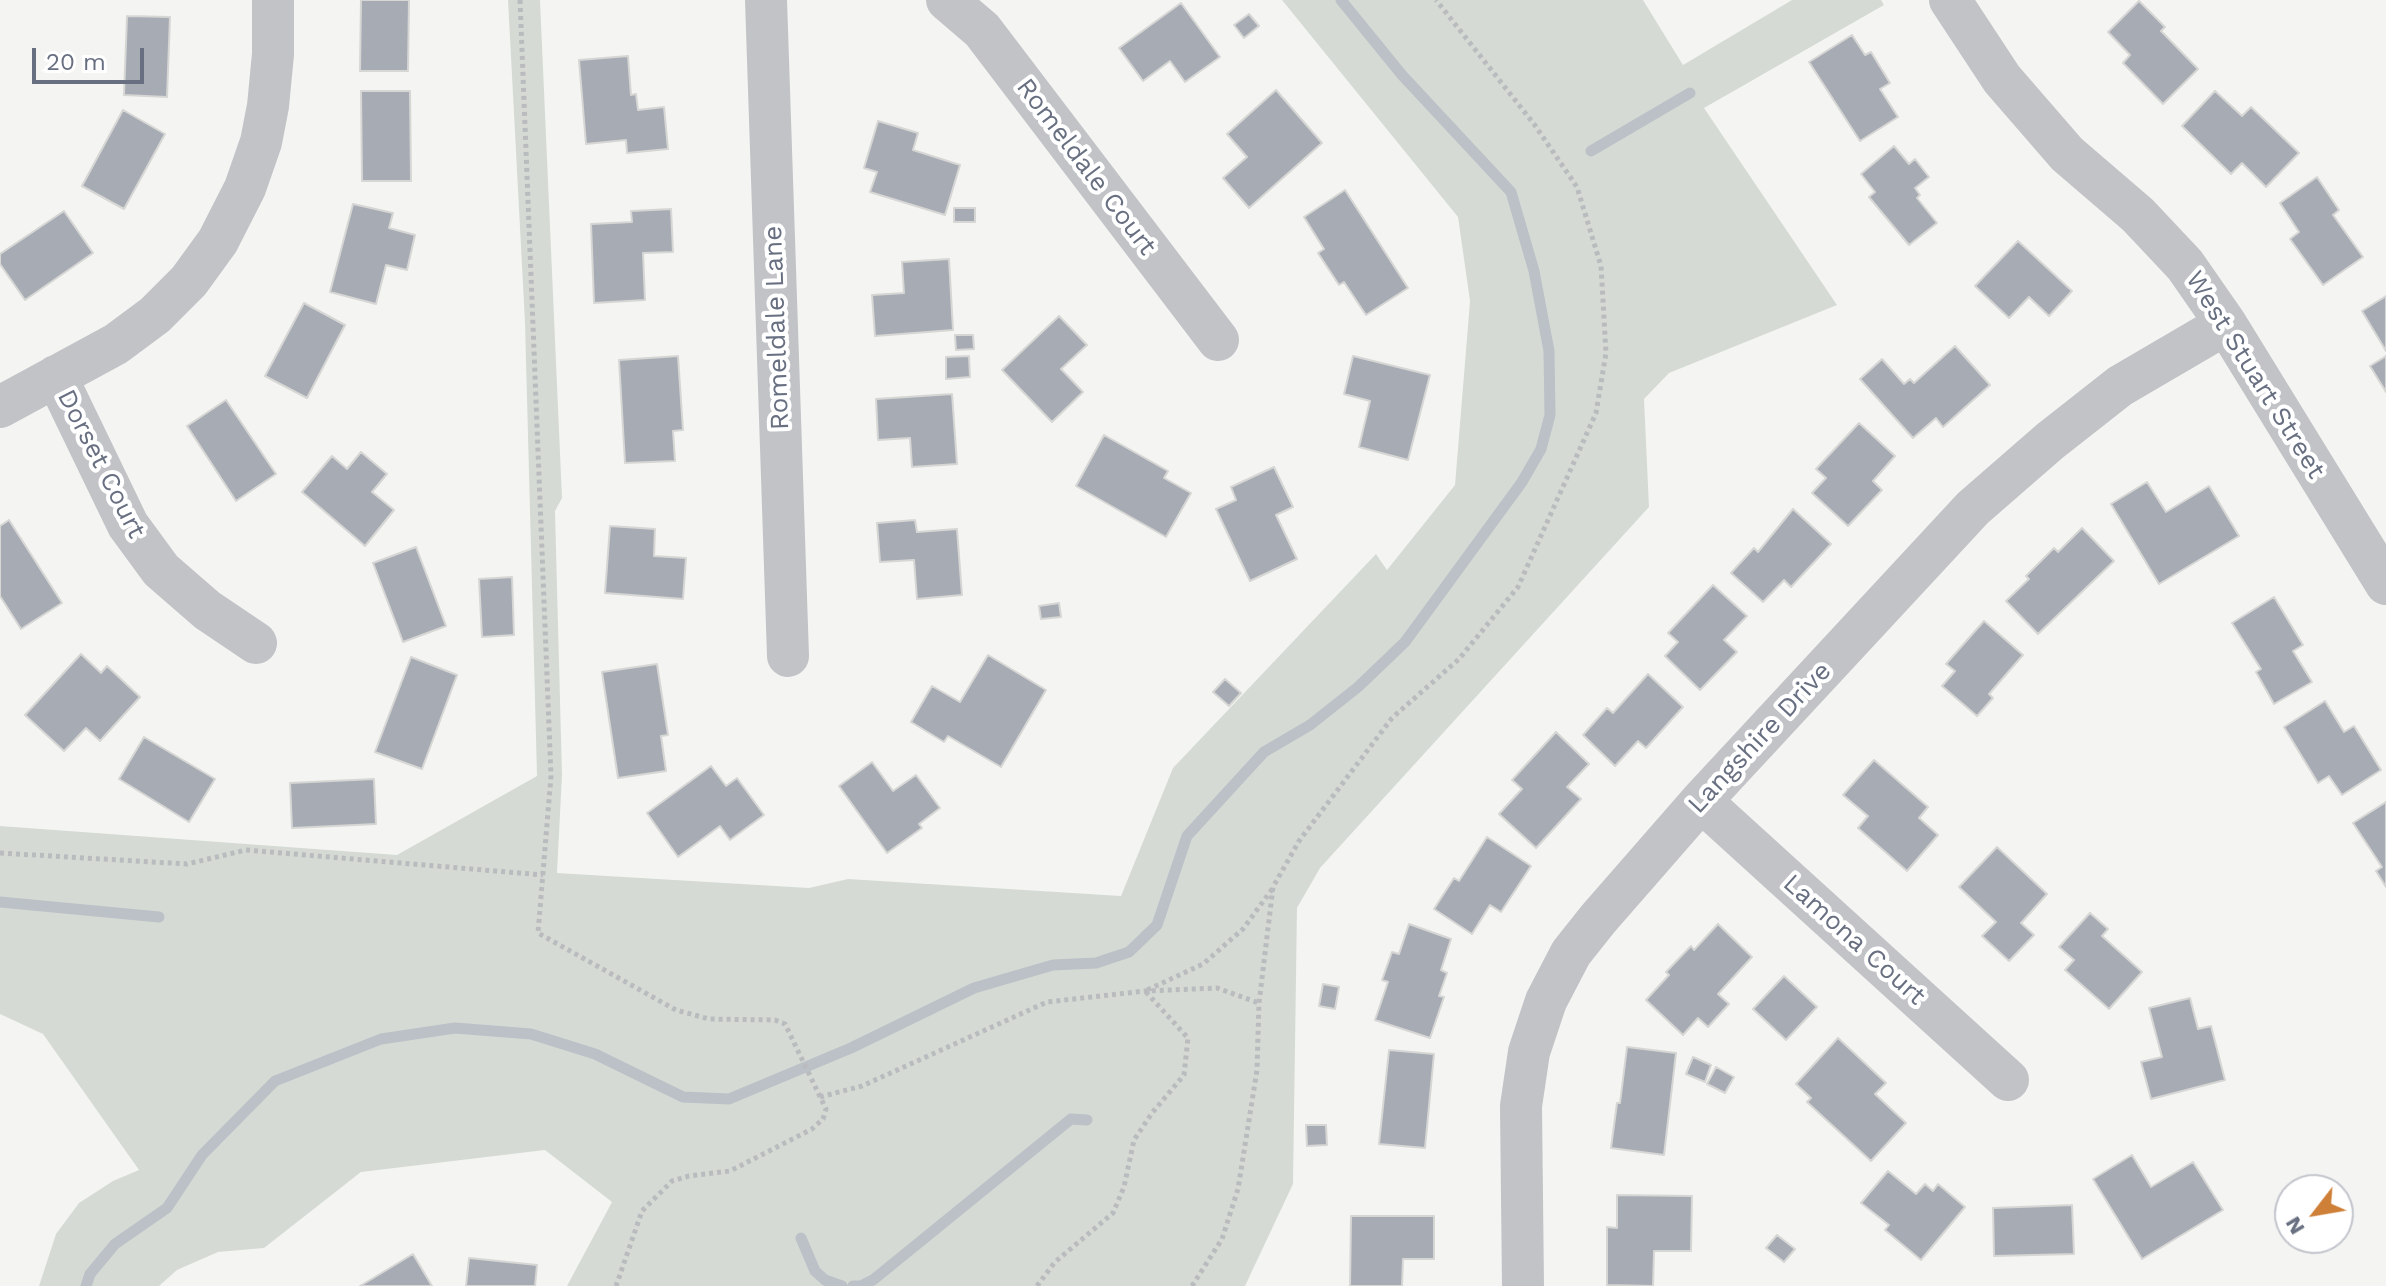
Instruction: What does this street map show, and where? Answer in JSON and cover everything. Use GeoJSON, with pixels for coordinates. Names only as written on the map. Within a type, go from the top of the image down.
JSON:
{"type":"FeatureCollection","features":[{"type":"Feature","properties":{"kind":"street"},"geometry":{"type":"LineString","coordinates":[[0,407],[116,344],[155,315],[189,281],[218,241],[245,188],[261,142],[269,93],[273,0]]}},
{"type":"Feature","properties":{"kind":"street","name":"Romeldale Lane"},"geometry":{"type":"LineString","coordinates":[[766,0],[788,656]]}},
{"type":"Feature","properties":{"kind":"street","name":"Romeldale Court"},"geometry":{"type":"LineString","coordinates":[[947,0],[982,30],[1218,340]]}},
{"type":"Feature","properties":{"kind":"street","name":"West Stuart Street"},"geometry":{"type":"LineString","coordinates":[[1950,0],[2012,90],[2067,154],[2138,215],[2185,265],[2226,324],[2386,584]]}},
{"type":"Feature","properties":{"kind":"street","name":"Langshire Drive"},"geometry":{"type":"LineString","coordinates":[[1523,1286],[1521,1106],[1529,1052],[1546,1001],[1571,953],[1701,801],[1973,508],[2120,386],[2226,324]]}},
{"type":"Feature","properties":{"kind":"street","name":"Dorset Court"},"geometry":{"type":"LineString","coordinates":[[56,376],[128,525],[161,570],[207,610],[256,643]]}},
{"type":"Feature","properties":{"kind":"street","name":"Lamona Court"},"geometry":{"type":"LineString","coordinates":[[1701,801],[2008,1080]]}},
{"type":"Feature","properties":{"kind":"path"},"geometry":{"type":"LineString","coordinates":[[520,0],[551,776],[538,933],[676,1010],[709,1019],[775,1020],[785,1024],[793,1035],[826,1109],[823,1119],[796,1139],[730,1171],[672,1181],[642,1211],[616,1286]]}},
{"type":"Feature","properties":{"kind":"path"},"geometry":{"type":"LineString","coordinates":[[1145,991],[1203,964],[1243,929],[1273,887],[1299,841],[1392,718],[1459,659],[1518,587],[1596,413],[1606,353],[1601,266],[1577,187],[1534,124],[1436,0]]}},
{"type":"Feature","properties":{"kind":"path"},"geometry":{"type":"LineString","coordinates":[[0,853],[187,864],[246,850],[543,875]]}},
{"type":"Feature","properties":{"kind":"path"},"geometry":{"type":"LineString","coordinates":[[1192,1286],[1222,1239],[1238,1189],[1257,1070],[1259,1003],[1273,887]]}},
{"type":"Feature","properties":{"kind":"path"},"geometry":{"type":"LineString","coordinates":[[820,1097],[862,1086],[1047,1002],[1145,991],[1217,988],[1259,1003]]}},
{"type":"Feature","properties":{"kind":"path"},"geometry":{"type":"LineString","coordinates":[[1037,1286],[1055,1262],[1113,1213],[1124,1187],[1134,1140],[1184,1075],[1188,1038],[1145,991]]}},
{"type":"Feature","properties":{"kind":"shaded area"},"geometry":{"type":"Polygon","coordinates":[[[508,0],[540,0],[562,498],[555,511],[562,775],[557,873],[809,888],[848,879],[1121,896],[1173,768],[1376,554],[1387,570],[1455,485],[1470,301],[1458,217],[1282,0],[1643,0],[1683,65],[1792,0],[1881,0],[1884,5],[1704,108],[1837,305],[1669,373],[1644,399],[1649,507],[1320,868],[1297,908],[1293,1184],[1245,1286],[567,1286],[612,1202],[545,1150],[361,1172],[264,1248],[218,1252],[177,1270],[159,1286],[39,1286],[56,1234],[79,1203],[113,1181],[139,1170],[43,1034],[0,1014],[0,826],[397,855],[537,776],[525,323],[508,0]]]}},
{"type":"Feature","properties":{"kind":"building"},"geometry":{"type":"Polygon","coordinates":[[[361,0],[409,0],[408,71],[360,71],[361,0]]]}},
{"type":"Feature","properties":{"kind":"building"},"geometry":{"type":"Polygon","coordinates":[[[2139,1],[2165,27],[2161,31],[2198,69],[2163,104],[2123,63],[2130,55],[2108,32],[2139,1]]]}},
{"type":"Feature","properties":{"kind":"building"},"geometry":{"type":"Polygon","coordinates":[[[1181,3],[1220,57],[1185,82],[1170,61],[1143,81],[1119,48],[1181,3]]]}},
{"type":"Feature","properties":{"kind":"building"},"geometry":{"type":"Polygon","coordinates":[[[1249,14],[1259,26],[1244,38],[1234,25],[1249,14]]]}},
{"type":"Feature","properties":{"kind":"building"},"geometry":{"type":"Polygon","coordinates":[[[127,16],[170,17],[167,97],[124,95],[127,16]]]}},
{"type":"Feature","properties":{"kind":"building"},"geometry":{"type":"Polygon","coordinates":[[[1852,35],[1865,55],[1871,52],[1890,83],[1880,89],[1898,117],[1860,141],[1809,62],[1852,35]]]}},
{"type":"Feature","properties":{"kind":"building"},"geometry":{"type":"Polygon","coordinates":[[[628,56],[631,95],[636,94],[638,110],[664,107],[668,149],[627,153],[626,140],[586,144],[579,60],[628,56]]]}},
{"type":"Feature","properties":{"kind":"building"},"geometry":{"type":"Polygon","coordinates":[[[1276,90],[1322,143],[1249,208],[1223,178],[1247,157],[1227,134],[1276,90]]]}},
{"type":"Feature","properties":{"kind":"building"},"geometry":{"type":"Polygon","coordinates":[[[361,91],[410,91],[411,181],[362,181],[361,91]]]}},
{"type":"Feature","properties":{"kind":"building"},"geometry":{"type":"Polygon","coordinates":[[[2215,91],[2242,116],[2251,107],[2299,153],[2266,187],[2242,163],[2231,174],[2182,126],[2215,91]]]}},
{"type":"Feature","properties":{"kind":"building"},"geometry":{"type":"Polygon","coordinates":[[[123,110],[165,134],[124,209],[82,186],[123,110]]]}},
{"type":"Feature","properties":{"kind":"building"},"geometry":{"type":"Polygon","coordinates":[[[878,121],[918,133],[913,150],[960,165],[945,215],[870,192],[877,172],[864,168],[878,121]]]}},
{"type":"Feature","properties":{"kind":"building"},"geometry":{"type":"Polygon","coordinates":[[[1894,146],[1909,164],[1915,159],[1929,177],[1915,188],[1920,195],[1917,198],[1937,223],[1909,245],[1869,197],[1875,192],[1861,174],[1894,146]]]}},
{"type":"Feature","properties":{"kind":"building"},"geometry":{"type":"Polygon","coordinates":[[[2317,177],[2339,210],[2333,215],[2363,257],[2323,285],[2290,239],[2299,232],[2280,203],[2317,177]]]}},
{"type":"Feature","properties":{"kind":"building"},"geometry":{"type":"Polygon","coordinates":[[[1345,190],[1408,288],[1366,315],[1344,282],[1339,285],[1318,253],[1324,249],[1304,217],[1345,190]]]}},
{"type":"Feature","properties":{"kind":"building"},"geometry":{"type":"Polygon","coordinates":[[[353,204],[393,213],[389,228],[415,235],[407,270],[386,265],[376,304],[330,292],[353,204]]]}},
{"type":"Feature","properties":{"kind":"building"},"geometry":{"type":"Polygon","coordinates":[[[954,208],[975,208],[975,222],[954,222],[954,208]]]}},
{"type":"Feature","properties":{"kind":"building"},"geometry":{"type":"Polygon","coordinates":[[[671,209],[673,252],[643,253],[645,300],[594,303],[591,224],[632,222],[631,211],[671,209]]]}},
{"type":"Feature","properties":{"kind":"building"},"geometry":{"type":"Polygon","coordinates":[[[64,211],[93,253],[25,300],[0,264],[0,254],[64,211]]]}},
{"type":"Feature","properties":{"kind":"building"},"geometry":{"type":"Polygon","coordinates":[[[2018,241],[2072,291],[2049,316],[2029,297],[2009,318],[1975,286],[2018,241]]]}},
{"type":"Feature","properties":{"kind":"building"},"geometry":{"type":"Polygon","coordinates":[[[949,259],[953,330],[875,336],[872,295],[904,293],[902,262],[949,259]]]}},
{"type":"Feature","properties":{"kind":"building"},"geometry":{"type":"Polygon","coordinates":[[[2386,296],[2386,351],[2362,311],[2386,296]]]}},
{"type":"Feature","properties":{"kind":"building"},"geometry":{"type":"Polygon","coordinates":[[[304,303],[345,325],[307,398],[265,376],[304,303]]]}},
{"type":"Feature","properties":{"kind":"building"},"geometry":{"type":"Polygon","coordinates":[[[1059,316],[1087,345],[1061,369],[1083,392],[1052,422],[1002,370],[1059,316]]]}},
{"type":"Feature","properties":{"kind":"building"},"geometry":{"type":"Polygon","coordinates":[[[955,335],[973,335],[974,349],[956,350],[955,335]]]}},
{"type":"Feature","properties":{"kind":"building"},"geometry":{"type":"Polygon","coordinates":[[[1955,346],[1990,385],[1943,427],[1936,418],[1913,438],[1860,379],[1882,359],[1904,384],[1910,379],[1914,383],[1955,346]]]}},
{"type":"Feature","properties":{"kind":"building"},"geometry":{"type":"Polygon","coordinates":[[[678,356],[683,430],[673,431],[675,461],[625,463],[619,360],[678,356]]]}},
{"type":"Feature","properties":{"kind":"building"},"geometry":{"type":"Polygon","coordinates":[[[969,356],[970,377],[946,379],[946,357],[969,356]]]}},
{"type":"Feature","properties":{"kind":"building"},"geometry":{"type":"Polygon","coordinates":[[[1353,356],[1430,375],[1408,460],[1359,447],[1370,401],[1344,394],[1353,356]]]}},
{"type":"Feature","properties":{"kind":"building"},"geometry":{"type":"Polygon","coordinates":[[[2386,356],[2386,392],[2370,366],[2386,356]]]}},
{"type":"Feature","properties":{"kind":"building"},"geometry":{"type":"Polygon","coordinates":[[[952,394],[957,464],[912,467],[910,438],[878,440],[876,399],[952,394]]]}},
{"type":"Feature","properties":{"kind":"building"},"geometry":{"type":"Polygon","coordinates":[[[226,400],[276,474],[236,501],[187,426],[226,400]]]}},
{"type":"Feature","properties":{"kind":"building"},"geometry":{"type":"Polygon","coordinates":[[[1859,423],[1895,456],[1873,481],[1882,490],[1848,526],[1812,493],[1826,478],[1816,469],[1859,423]]]}},
{"type":"Feature","properties":{"kind":"building"},"geometry":{"type":"Polygon","coordinates":[[[1104,435],[1168,471],[1164,478],[1191,493],[1166,537],[1076,486],[1104,435]]]}},
{"type":"Feature","properties":{"kind":"building"},"geometry":{"type":"Polygon","coordinates":[[[361,452],[387,474],[372,492],[394,510],[365,546],[302,492],[332,456],[347,469],[361,452]]]}},
{"type":"Feature","properties":{"kind":"building"},"geometry":{"type":"Polygon","coordinates":[[[1274,467],[1293,507],[1276,515],[1297,559],[1250,581],[1216,509],[1236,500],[1231,487],[1274,467]]]}},
{"type":"Feature","properties":{"kind":"building"},"geometry":{"type":"Polygon","coordinates":[[[2147,482],[2166,512],[2209,486],[2239,536],[2159,584],[2111,504],[2147,482]]]}},
{"type":"Feature","properties":{"kind":"building"},"geometry":{"type":"Polygon","coordinates":[[[1793,509],[1831,544],[1791,587],[1784,580],[1763,602],[1731,573],[1754,548],[1758,552],[1793,509]]]}},
{"type":"Feature","properties":{"kind":"building"},"geometry":{"type":"Polygon","coordinates":[[[9,520],[62,603],[21,629],[0,596],[0,526],[9,520]]]}},
{"type":"Feature","properties":{"kind":"building"},"geometry":{"type":"Polygon","coordinates":[[[915,520],[917,532],[957,529],[962,595],[917,599],[914,560],[880,562],[877,523],[915,520]]]}},
{"type":"Feature","properties":{"kind":"building"},"geometry":{"type":"Polygon","coordinates":[[[610,526],[655,529],[654,556],[686,558],[683,599],[605,593],[610,526]]]}},
{"type":"Feature","properties":{"kind":"building"},"geometry":{"type":"Polygon","coordinates":[[[2082,528],[2114,561],[2038,634],[2006,601],[2054,548],[2058,552],[2082,528]]]}},
{"type":"Feature","properties":{"kind":"building"},"geometry":{"type":"Polygon","coordinates":[[[416,547],[446,626],[403,642],[373,563],[416,547]]]}},
{"type":"Feature","properties":{"kind":"building"},"geometry":{"type":"Polygon","coordinates":[[[512,577],[514,635],[482,637],[479,579],[512,577]]]}},
{"type":"Feature","properties":{"kind":"building"},"geometry":{"type":"Polygon","coordinates":[[[1713,585],[1747,616],[1724,640],[1737,652],[1700,690],[1665,656],[1678,642],[1668,633],[1713,585]]]}},
{"type":"Feature","properties":{"kind":"building"},"geometry":{"type":"Polygon","coordinates":[[[2274,597],[2303,645],[2293,651],[2312,682],[2274,704],[2256,672],[2261,669],[2232,623],[2274,597]]]}},
{"type":"Feature","properties":{"kind":"building"},"geometry":{"type":"Polygon","coordinates":[[[1059,603],[1061,617],[1041,619],[1039,606],[1059,603]]]}},
{"type":"Feature","properties":{"kind":"building"},"geometry":{"type":"Polygon","coordinates":[[[1984,621],[2023,655],[1989,694],[1993,698],[1977,716],[1942,686],[1955,671],[1946,664],[1984,621]]]}},
{"type":"Feature","properties":{"kind":"building"},"geometry":{"type":"Polygon","coordinates":[[[81,654],[101,673],[107,666],[140,697],[100,741],[86,728],[64,751],[25,715],[81,654]]]}},
{"type":"Feature","properties":{"kind":"building"},"geometry":{"type":"Polygon","coordinates":[[[988,655],[1046,690],[1001,767],[948,736],[944,742],[911,722],[932,686],[960,702],[988,655]]]}},
{"type":"Feature","properties":{"kind":"building"},"geometry":{"type":"Polygon","coordinates":[[[411,657],[457,675],[422,769],[375,752],[411,657]]]}},
{"type":"Feature","properties":{"kind":"building"},"geometry":{"type":"Polygon","coordinates":[[[657,664],[668,735],[661,736],[666,771],[618,778],[602,672],[657,664]]]}},
{"type":"Feature","properties":{"kind":"building"},"geometry":{"type":"Polygon","coordinates":[[[1648,674],[1683,707],[1646,748],[1638,741],[1615,766],[1583,735],[1607,708],[1613,713],[1648,674]]]}},
{"type":"Feature","properties":{"kind":"building"},"geometry":{"type":"Polygon","coordinates":[[[1225,679],[1241,693],[1229,706],[1213,692],[1225,679]]]}},
{"type":"Feature","properties":{"kind":"building"},"geometry":{"type":"Polygon","coordinates":[[[2325,701],[2344,732],[2354,726],[2381,770],[2342,795],[2329,776],[2318,783],[2284,727],[2325,701]]]}},
{"type":"Feature","properties":{"kind":"building"},"geometry":{"type":"Polygon","coordinates":[[[1556,732],[1589,764],[1567,787],[1581,799],[1536,848],[1499,814],[1522,789],[1512,780],[1556,732]]]}},
{"type":"Feature","properties":{"kind":"building"},"geometry":{"type":"Polygon","coordinates":[[[144,737],[215,779],[189,822],[119,779],[144,737]]]}},
{"type":"Feature","properties":{"kind":"building"},"geometry":{"type":"Polygon","coordinates":[[[1874,760],[1928,807],[1919,818],[1938,835],[1907,871],[1858,828],[1868,816],[1843,795],[1874,760]]]}},
{"type":"Feature","properties":{"kind":"building"},"geometry":{"type":"Polygon","coordinates":[[[872,762],[893,791],[916,775],[940,808],[919,824],[922,828],[887,853],[839,786],[872,762]]]}},
{"type":"Feature","properties":{"kind":"building"},"geometry":{"type":"Polygon","coordinates":[[[711,766],[726,786],[737,778],[764,815],[730,840],[720,826],[678,857],[647,813],[711,766]]]}},
{"type":"Feature","properties":{"kind":"building"},"geometry":{"type":"Polygon","coordinates":[[[374,779],[376,824],[292,828],[290,783],[374,779]]]}},
{"type":"Feature","properties":{"kind":"building"},"geometry":{"type":"Polygon","coordinates":[[[2386,802],[2386,887],[2376,871],[2382,867],[2353,823],[2386,802]]]}},
{"type":"Feature","properties":{"kind":"building"},"geometry":{"type":"Polygon","coordinates":[[[1487,837],[1531,866],[1501,912],[1490,905],[1472,934],[1434,909],[1454,878],[1459,881],[1487,837]]]}},
{"type":"Feature","properties":{"kind":"building"},"geometry":{"type":"Polygon","coordinates":[[[1997,847],[2047,894],[2021,923],[2034,935],[2009,961],[1982,936],[1996,922],[1959,887],[1997,847]]]}},
{"type":"Feature","properties":{"kind":"building"},"geometry":{"type":"Polygon","coordinates":[[[2090,913],[2108,929],[2102,936],[2142,972],[2109,1009],[2065,970],[2074,960],[2059,947],[2090,913]]]}},
{"type":"Feature","properties":{"kind":"building"},"geometry":{"type":"Polygon","coordinates":[[[1409,924],[1451,939],[1441,970],[1447,973],[1439,996],[1444,997],[1430,1038],[1375,1020],[1388,982],[1382,980],[1392,952],[1399,954],[1409,924]]]}},
{"type":"Feature","properties":{"kind":"building"},"geometry":{"type":"Polygon","coordinates":[[[1718,924],[1752,957],[1718,994],[1729,1004],[1708,1027],[1698,1018],[1683,1035],[1646,1000],[1669,975],[1666,972],[1691,946],[1694,950],[1718,924]]]}},
{"type":"Feature","properties":{"kind":"building"},"geometry":{"type":"Polygon","coordinates":[[[1784,976],[1817,1007],[1786,1040],[1753,1009],[1784,976]]]}},
{"type":"Feature","properties":{"kind":"building"},"geometry":{"type":"Polygon","coordinates":[[[1323,984],[1339,987],[1335,1009],[1319,1006],[1323,984]]]}},
{"type":"Feature","properties":{"kind":"building"},"geometry":{"type":"Polygon","coordinates":[[[2190,998],[2198,1029],[2211,1026],[2225,1080],[2151,1099],[2141,1062],[2162,1057],[2149,1008],[2190,998]]]}},
{"type":"Feature","properties":{"kind":"building"},"geometry":{"type":"Polygon","coordinates":[[[1838,1038],[1886,1083],[1875,1094],[1906,1123],[1871,1161],[1807,1102],[1811,1098],[1796,1084],[1838,1038]]]}},
{"type":"Feature","properties":{"kind":"building"},"geometry":{"type":"Polygon","coordinates":[[[1627,1047],[1676,1053],[1664,1155],[1611,1148],[1627,1047]]]}},
{"type":"Feature","properties":{"kind":"building"},"geometry":{"type":"Polygon","coordinates":[[[1389,1050],[1434,1054],[1425,1148],[1379,1144],[1389,1050]]]}},
{"type":"Feature","properties":{"kind":"building"},"geometry":{"type":"Polygon","coordinates":[[[1693,1057],[1711,1065],[1705,1082],[1686,1074],[1693,1057]]]}},
{"type":"Feature","properties":{"kind":"building"},"geometry":{"type":"Polygon","coordinates":[[[1716,1067],[1734,1077],[1725,1093],[1707,1084],[1716,1067]]]}},
{"type":"Feature","properties":{"kind":"building"},"geometry":{"type":"Polygon","coordinates":[[[1306,1125],[1326,1125],[1327,1145],[1307,1146],[1306,1125]]]}},
{"type":"Feature","properties":{"kind":"building"},"geometry":{"type":"Polygon","coordinates":[[[2132,1155],[2151,1187],[2193,1162],[2223,1210],[2142,1259],[2093,1179],[2132,1155]]]}},
{"type":"Feature","properties":{"kind":"building"},"geometry":{"type":"Polygon","coordinates":[[[1888,1171],[1916,1194],[1925,1184],[1933,1191],[1938,1184],[1965,1207],[1921,1260],[1885,1230],[1889,1225],[1861,1203],[1888,1171]]]}},
{"type":"Feature","properties":{"kind":"building"},"geometry":{"type":"Polygon","coordinates":[[[1617,1195],[1692,1196],[1691,1251],[1654,1251],[1653,1286],[1607,1285],[1607,1227],[1617,1228],[1617,1195]]]}},
{"type":"Feature","properties":{"kind":"building"},"geometry":{"type":"Polygon","coordinates":[[[2072,1205],[2074,1254],[1994,1256],[1993,1208],[2072,1205]]]}},
{"type":"Feature","properties":{"kind":"building"},"geometry":{"type":"Polygon","coordinates":[[[1351,1216],[1434,1216],[1434,1259],[1403,1259],[1402,1286],[1350,1286],[1351,1216]]]}},
{"type":"Feature","properties":{"kind":"building"},"geometry":{"type":"Polygon","coordinates":[[[1777,1235],[1795,1249],[1784,1262],[1766,1248],[1777,1235]]]}},
{"type":"Feature","properties":{"kind":"building"},"geometry":{"type":"Polygon","coordinates":[[[413,1254],[432,1286],[360,1286],[413,1254]]]}},
{"type":"Feature","properties":{"kind":"building"},"geometry":{"type":"Polygon","coordinates":[[[469,1258],[537,1265],[535,1286],[466,1286],[469,1258]]]}},
{"type":"Feature","properties":{"kind":"waterway"},"geometry":{"type":"LineString","coordinates":[[86,1286],[90,1274],[115,1244],[167,1208],[202,1155],[275,1081],[381,1039],[455,1028],[531,1034],[595,1054],[683,1097],[729,1099],[851,1048],[974,988],[1053,965],[1096,963],[1129,952],[1157,925],[1187,836],[1264,752],[1310,725],[1358,687],[1405,642],[1522,482],[1541,449],[1550,415],[1549,351],[1534,271],[1511,192],[1402,75],[1341,0]]}},
{"type":"Feature","properties":{"kind":"waterway"},"geometry":{"type":"LineString","coordinates":[[1591,151],[1690,93]]}},
{"type":"Feature","properties":{"kind":"waterway"},"geometry":{"type":"LineString","coordinates":[[0,902],[159,917]]}},
{"type":"Feature","properties":{"kind":"waterway"},"geometry":{"type":"LineString","coordinates":[[853,1286],[873,1280],[1071,1119],[1087,1120]]}},
{"type":"Feature","properties":{"kind":"waterway"},"geometry":{"type":"LineString","coordinates":[[801,1238],[815,1271],[825,1280],[842,1286]]}}]}
